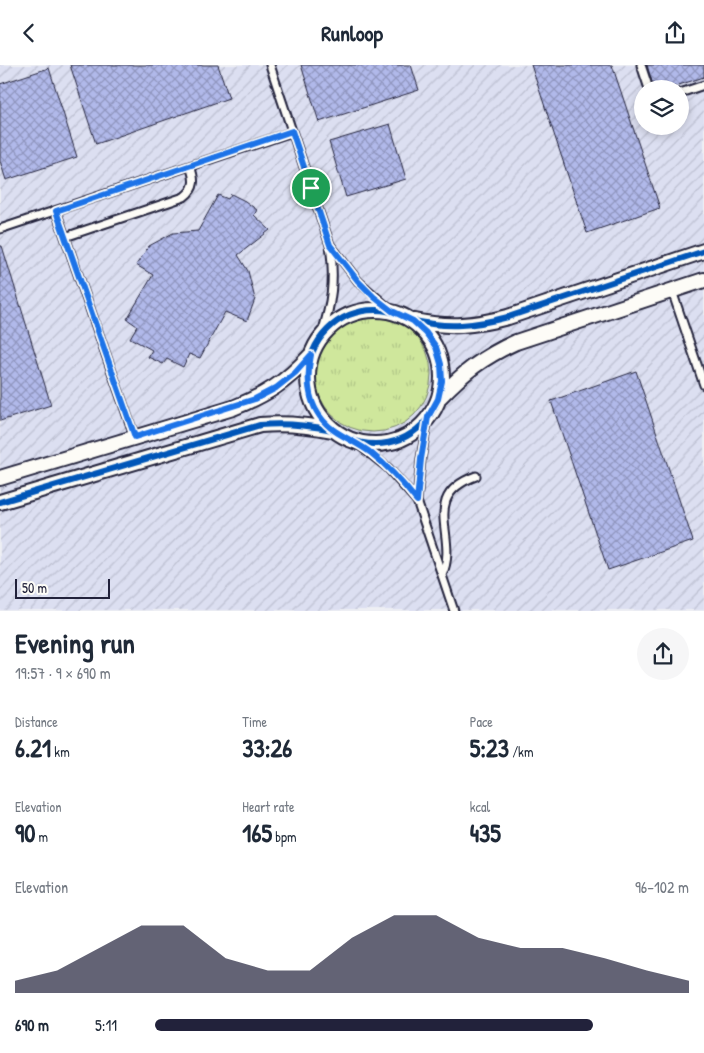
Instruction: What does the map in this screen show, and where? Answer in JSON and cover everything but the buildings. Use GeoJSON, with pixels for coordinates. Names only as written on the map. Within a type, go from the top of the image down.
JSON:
{"type":"FeatureCollection","features":[{"type":"Feature","properties":{"kind":"street"},"geometry":{"type":"LineString","coordinates":[[413,321],[426,333],[436,347],[441,364],[442,381],[438,399],[428,417],[416,429],[402,438],[387,443],[370,444],[354,441],[334,430],[322,419],[313,404],[308,388],[308,371],[311,355],[321,336],[339,320],[360,311],[376,309],[392,311],[413,321],[437,326],[485,323],[704,251]]}},
{"type":"Feature","properties":{"kind":"street"},"geometry":{"type":"LineString","coordinates":[[438,399],[473,365],[494,352],[516,342],[704,280]]}},
{"type":"Feature","properties":{"kind":"street"},"geometry":{"type":"LineString","coordinates":[[0,479],[255,399],[276,388],[311,355]]}},
{"type":"Feature","properties":{"kind":"street"},"geometry":{"type":"LineString","coordinates":[[0,502],[260,425],[284,423],[334,430]]}},
{"type":"Feature","properties":{"kind":"lane"},"geometry":{"type":"LineString","coordinates":[[270,65],[330,245],[333,291],[321,336]]}},
{"type":"Feature","properties":{"kind":"lane"},"geometry":{"type":"LineString","coordinates":[[641,65],[646,80]]}},
{"type":"Feature","properties":{"kind":"lane"},"geometry":{"type":"LineString","coordinates":[[689,90],[704,85]]}},
{"type":"Feature","properties":{"kind":"lane"},"geometry":{"type":"LineString","coordinates":[[0,229],[292,131]]}},
{"type":"Feature","properties":{"kind":"lane"},"geometry":{"type":"LineString","coordinates":[[65,237],[184,197],[193,187],[194,180],[190,166]]}},
{"type":"Feature","properties":{"kind":"lane"},"geometry":{"type":"LineString","coordinates":[[56,211],[135,437]]}},
{"type":"Feature","properties":{"kind":"lane"},"geometry":{"type":"LineString","coordinates":[[330,245],[358,281],[392,311]]}},
{"type":"Feature","properties":{"kind":"lane"},"geometry":{"type":"LineString","coordinates":[[672,291],[704,385]]}},
{"type":"Feature","properties":{"kind":"lane"},"geometry":{"type":"LineString","coordinates":[[417,501],[428,417]]}},
{"type":"Feature","properties":{"kind":"lane"},"geometry":{"type":"LineString","coordinates":[[354,441],[388,468],[417,501],[454,611]]}},
{"type":"Feature","properties":{"kind":"lane"},"geometry":{"type":"LineString","coordinates":[[442,575],[448,559],[443,511],[446,499],[454,488],[464,480],[476,476]]}},
{"type":"Feature","properties":{"kind":"shaded area"},"geometry":{"type":"Polygon","coordinates":[[[0,65],[704,65],[704,610],[0,610],[0,65]]]}},
{"type":"Feature","properties":{"kind":"green space"},"geometry":{"type":"Polygon","coordinates":[[[373,316],[395,320],[414,333],[427,352],[431,374],[427,396],[414,415],[395,428],[373,432],[351,428],[332,415],[319,396],[315,374],[319,352],[332,333],[351,320],[373,316]]]}},
{"type":"Feature","properties":{"kind":"cycle path"},"geometry":{"type":"LineString","coordinates":[[414,321],[450,325],[496,320],[704,251]]}},
{"type":"Feature","properties":{"kind":"cycle path"},"geometry":{"type":"LineString","coordinates":[[375,310],[401,315],[412,321],[422,330],[431,340],[437,351],[442,377],[437,403],[431,414],[422,424],[412,433],[401,439],[375,444],[349,439],[338,433],[328,424],[319,414],[313,403],[308,377],[313,351],[319,340],[328,330],[338,321],[349,315],[375,310]]}},
{"type":"Feature","properties":{"kind":"cycle path"},"geometry":{"type":"LineString","coordinates":[[0,502],[260,425],[296,425],[333,430]]}},
{"type":"Feature","properties":{"kind":"route"},"geometry":{"type":"LineString","coordinates":[[292,131],[311,188],[330,245],[344,264],[374,297],[392,311],[413,321],[426,333],[436,347],[441,364],[442,381],[438,399],[428,417],[418,480],[417,501],[388,468],[372,454],[334,430],[322,419],[313,404],[308,388],[308,371],[311,355],[295,373],[276,388],[255,399],[233,408],[135,437],[56,211],[292,131]]}}]}
